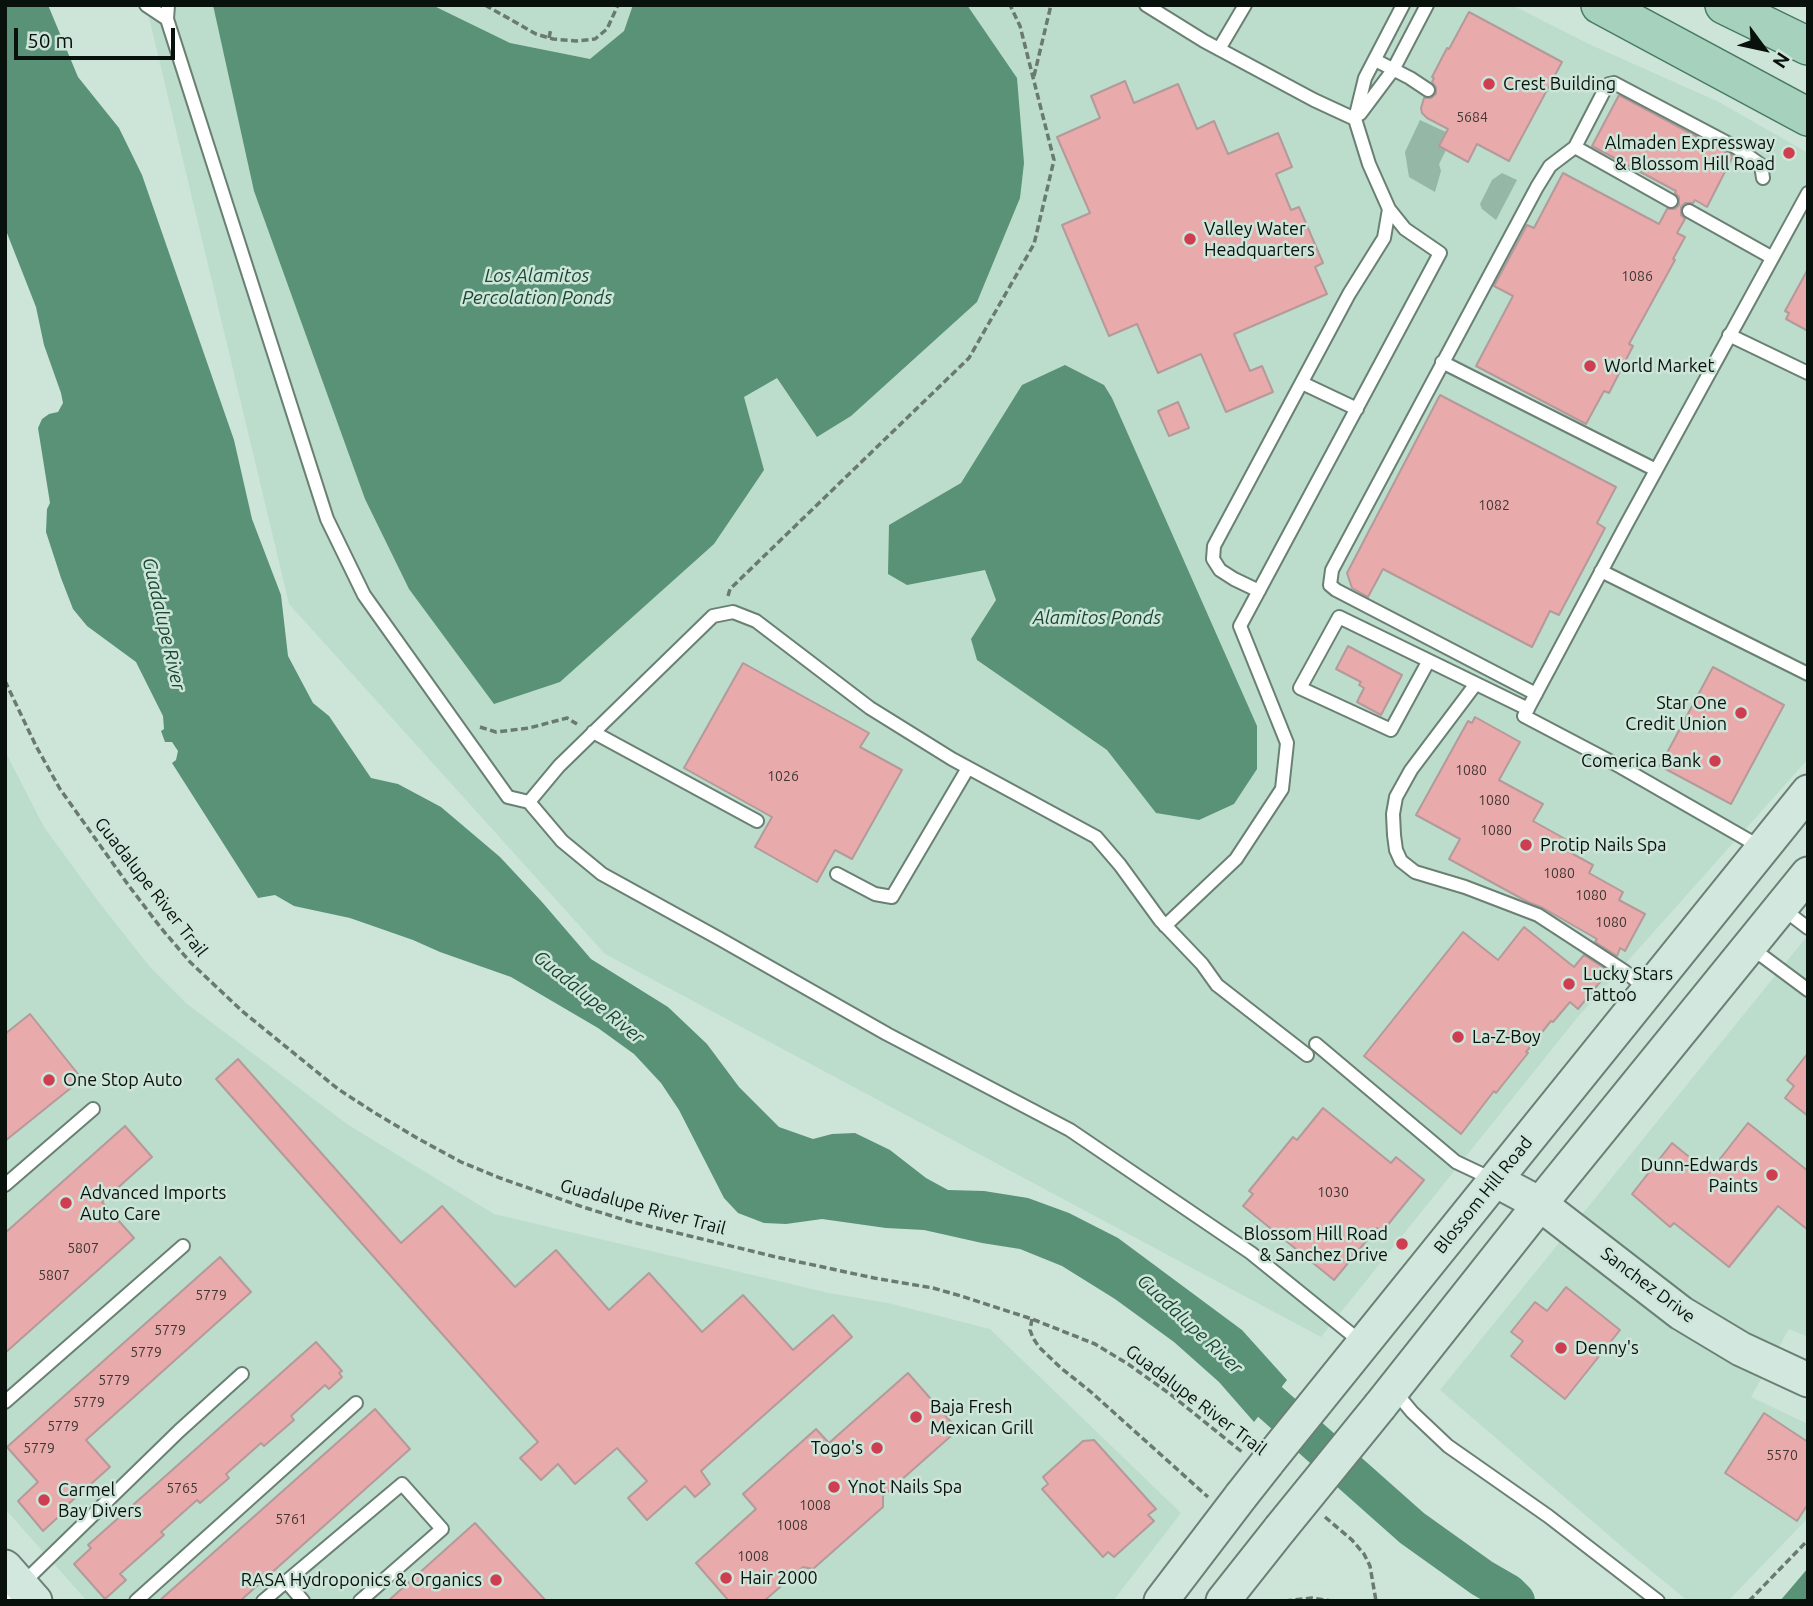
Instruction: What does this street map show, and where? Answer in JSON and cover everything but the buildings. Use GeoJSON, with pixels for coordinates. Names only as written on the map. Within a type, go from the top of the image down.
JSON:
{"type":"FeatureCollection","features":[{"type":"Feature","properties":{"kind":"main road"},"geometry":{"type":"LineString","coordinates":[[1600,5],[1808,117]]}},
{"type":"Feature","properties":{"kind":"main road"},"geometry":{"type":"LineString","coordinates":[[1724,5],[1808,46]]}},
{"type":"Feature","properties":{"kind":"main road","name":"Blossom Hill Road"},"geometry":{"type":"LineString","coordinates":[[1161,1601],[1235,1504],[1808,792]]}},
{"type":"Feature","properties":{"kind":"main road"},"geometry":{"type":"LineString","coordinates":[[1226,1596],[1749,946],[1794,912],[1808,874]]}},
{"type":"Feature","properties":{"kind":"main road","name":"Sanchez Drive"},"geometry":{"type":"LineString","coordinates":[[1496,1180],[1541,1204],[1681,1313],[1741,1349],[1808,1380]]}},
{"type":"Feature","properties":{"kind":"main road"},"geometry":{"type":"LineString","coordinates":[[1226,1596],[1222,1573],[1235,1504]]}},
{"type":"Feature","properties":{"kind":"lane"},"geometry":{"type":"LineString","coordinates":[[146,5],[167,19]]}},
{"type":"Feature","properties":{"kind":"lane"},"geometry":{"type":"LineString","coordinates":[[168,5],[167,19],[327,519],[364,595],[508,797],[529,802],[562,841],[602,874],[887,1034],[1070,1130],[1251,1253],[1354,1356]]}},
{"type":"Feature","properties":{"kind":"lane"},"geometry":{"type":"LineString","coordinates":[[1146,5],[1219,49],[1355,120]]}},
{"type":"Feature","properties":{"kind":"lane"},"geometry":{"type":"LineString","coordinates":[[1219,49],[1245,5]]}},
{"type":"Feature","properties":{"kind":"lane"},"geometry":{"type":"LineString","coordinates":[[1165,926],[1236,859],[1282,789],[1287,743],[1240,626],[1440,253],[1405,229],[1389,209],[1369,164],[1355,120],[1365,78],[1403,5]]}},
{"type":"Feature","properties":{"kind":"lane"},"geometry":{"type":"LineString","coordinates":[[1355,120],[1393,70],[1427,5]]}},
{"type":"Feature","properties":{"kind":"lane"},"geometry":{"type":"LineString","coordinates":[[1375,60],[1428,90]]}},
{"type":"Feature","properties":{"kind":"lane"},"geometry":{"type":"LineString","coordinates":[[1536,694],[1347,596],[1330,585],[1332,570],[1537,187],[1550,166],[1575,147],[1609,85],[1614,83],[1754,158],[1761,165],[1763,178]]}},
{"type":"Feature","properties":{"kind":"lane"},"geometry":{"type":"LineString","coordinates":[[1575,147],[1671,201]]}},
{"type":"Feature","properties":{"kind":"lane"},"geometry":{"type":"LineString","coordinates":[[1763,848],[1524,716],[1808,193]]}},
{"type":"Feature","properties":{"kind":"lane"},"geometry":{"type":"LineString","coordinates":[[1259,591],[1220,570],[1213,559],[1214,546],[1349,295],[1384,239],[1389,209]]}},
{"type":"Feature","properties":{"kind":"lane"},"geometry":{"type":"LineString","coordinates":[[1689,211],[1772,257]]}},
{"type":"Feature","properties":{"kind":"lane"},"geometry":{"type":"LineString","coordinates":[[1384,239],[1405,229]]}},
{"type":"Feature","properties":{"kind":"lane"},"geometry":{"type":"LineString","coordinates":[[1729,335],[1808,373]]}},
{"type":"Feature","properties":{"kind":"lane"},"geometry":{"type":"LineString","coordinates":[[1442,362],[1656,470]]}},
{"type":"Feature","properties":{"kind":"lane"},"geometry":{"type":"LineString","coordinates":[[1302,383],[1357,409]]}},
{"type":"Feature","properties":{"kind":"lane"},"geometry":{"type":"LineString","coordinates":[[1601,571],[1808,674]]}},
{"type":"Feature","properties":{"kind":"lane"},"geometry":{"type":"LineString","coordinates":[[529,802],[559,766],[713,616],[733,612],[756,621],[870,708],[968,768],[1096,837],[1165,926],[1202,964],[1217,985],[1312,1049],[1456,1162],[1496,1180]]}},
{"type":"Feature","properties":{"kind":"lane"},"geometry":{"type":"LineString","coordinates":[[1428,662],[1391,730],[1300,688],[1339,617],[1528,709]]}},
{"type":"Feature","properties":{"kind":"lane"},"geometry":{"type":"LineString","coordinates":[[1475,685],[1411,770],[1396,797],[1393,814],[1394,835],[1401,861],[1415,872],[1465,887],[1538,915],[1624,971],[1648,990]]}},
{"type":"Feature","properties":{"kind":"lane"},"geometry":{"type":"LineString","coordinates":[[593,732],[757,821]]}},
{"type":"Feature","properties":{"kind":"lane"},"geometry":{"type":"LineString","coordinates":[[837,874],[875,894],[892,897],[968,768]]}},
{"type":"Feature","properties":{"kind":"lane"},"geometry":{"type":"LineString","coordinates":[[1794,912],[1808,928]]}},
{"type":"Feature","properties":{"kind":"lane"},"geometry":{"type":"LineString","coordinates":[[1749,946],[1808,990]]}},
{"type":"Feature","properties":{"kind":"lane"},"geometry":{"type":"LineString","coordinates":[[5,1185],[93,1109]]}},
{"type":"Feature","properties":{"kind":"lane"},"geometry":{"type":"LineString","coordinates":[[5,1402],[183,1246]]}},
{"type":"Feature","properties":{"kind":"lane"},"geometry":{"type":"LineString","coordinates":[[18,1588],[179,1431],[242,1374]]}},
{"type":"Feature","properties":{"kind":"lane"},"geometry":{"type":"LineString","coordinates":[[1387,1398],[1412,1412],[1448,1447],[1548,1516],[1658,1601]]}},
{"type":"Feature","properties":{"kind":"lane"},"geometry":{"type":"LineString","coordinates":[[136,1601],[356,1403]]}},
{"type":"Feature","properties":{"kind":"lane"},"geometry":{"type":"LineString","coordinates":[[263,1601],[402,1484],[442,1529],[360,1601]]}},
{"type":"Feature","properties":{"kind":"lane"},"geometry":{"type":"LineString","coordinates":[[286,1581],[303,1601]]}},
{"type":"Feature","properties":{"kind":"path"},"geometry":{"type":"LineString","coordinates":[[485,5],[536,34],[576,41],[595,39],[607,29],[618,5]]}},
{"type":"Feature","properties":{"kind":"path"},"geometry":{"type":"LineString","coordinates":[[498,13],[502,5]]}},
{"type":"Feature","properties":{"kind":"path"},"geometry":{"type":"LineString","coordinates":[[720,614],[730,589],[969,358],[1034,244],[1054,160],[1020,26],[1010,5]]}},
{"type":"Feature","properties":{"kind":"path"},"geometry":{"type":"LineString","coordinates":[[1034,78],[1051,5]]}},
{"type":"Feature","properties":{"kind":"path"},"geometry":{"type":"LineString","coordinates":[[549,38],[551,29]]}},
{"type":"Feature","properties":{"kind":"path","name":"Guadalupe River Trail"},"geometry":{"type":"LineString","coordinates":[[5,681],[36,747],[60,789],[129,886],[190,962],[242,1011],[338,1089],[375,1114],[461,1161],[500,1178],[594,1211],[776,1257],[942,1291],[1032,1319],[1095,1344],[1128,1364],[1247,1456]]}},
{"type":"Feature","properties":{"kind":"path"},"geometry":{"type":"LineString","coordinates":[[451,718],[496,732],[529,728],[567,718],[593,732]]}},
{"type":"Feature","properties":{"kind":"path"},"geometry":{"type":"LineString","coordinates":[[1032,1319],[1030,1330],[1033,1338],[1060,1368],[1108,1407],[1201,1493],[1235,1504]]}},
{"type":"Feature","properties":{"kind":"path"},"geometry":{"type":"LineString","coordinates":[[1324,1516],[1364,1554],[1370,1566],[1376,1601]]}},
{"type":"Feature","properties":{"kind":"path"},"geometry":{"type":"LineString","coordinates":[[1749,1601],[1808,1540]]}},
{"type":"Feature","properties":{"kind":"path"},"geometry":{"type":"LineString","coordinates":[[1285,1601],[1312,1598],[1332,1601]]}},
{"type":"Feature","properties":{"kind":"shaded area"},"geometry":{"type":"Polygon","coordinates":[[[146,5],[1512,5],[1589,44],[1719,102],[1808,153],[1808,759],[1577,1018],[1321,1337],[605,954],[289,604],[146,5]]]}},
{"type":"Feature","properties":{"kind":"shaded area"},"geometry":{"type":"Polygon","coordinates":[[[1420,120],[1446,132],[1439,146],[1446,150],[1439,164],[1441,171],[1435,192],[1409,177],[1405,152],[1420,120]]]}},
{"type":"Feature","properties":{"kind":"shaded area"},"geometry":{"type":"Polygon","coordinates":[[[1502,173],[1517,180],[1496,220],[1482,209],[1480,204],[1492,180],[1502,173]]]}},
{"type":"Feature","properties":{"kind":"shaded area"},"geometry":{"type":"Polygon","coordinates":[[[5,751],[44,827],[150,967],[187,1004],[347,1124],[494,1214],[829,1293],[888,1303],[990,1329],[1181,1513],[1113,1601],[87,1601],[5,1509],[5,751]]]}},
{"type":"Feature","properties":{"kind":"shaded area"},"geometry":{"type":"Polygon","coordinates":[[[1808,935],[1808,1337],[1789,1329],[1751,1397],[1808,1424],[1808,1518],[1728,1601],[1688,1601],[1440,1390],[1808,935]]]}},
{"type":"Feature","properties":{"kind":"water"},"geometry":{"type":"Polygon","coordinates":[[[5,5],[48,5],[78,77],[119,128],[142,175],[234,440],[252,519],[281,595],[288,656],[313,703],[329,716],[371,778],[398,784],[441,807],[500,857],[591,959],[668,1007],[707,1044],[739,1087],[779,1127],[813,1139],[832,1134],[855,1133],[890,1150],[926,1178],[948,1190],[984,1191],[1028,1198],[1069,1213],[1118,1238],[1242,1330],[1287,1380],[1254,1422],[1219,1382],[1174,1342],[1115,1299],[1062,1266],[1020,1249],[924,1230],[822,1219],[786,1224],[764,1223],[738,1213],[724,1198],[679,1110],[661,1083],[634,1054],[598,1028],[511,977],[350,918],[294,906],[275,895],[258,898],[172,763],[176,760],[178,751],[172,742],[165,742],[161,731],[164,729],[163,716],[136,662],[87,626],[73,609],[46,532],[47,509],[50,503],[38,428],[42,419],[58,412],[63,403],[44,345],[36,307],[5,228],[5,5]]]}},
{"type":"Feature","properties":{"kind":"water","name":"Los Alamitos Percolation Ponds"},"geometry":{"type":"Polygon","coordinates":[[[213,5],[432,5],[510,43],[590,59],[624,31],[633,5],[967,5],[1017,78],[1024,163],[1020,198],[977,302],[851,416],[817,437],[777,378],[744,397],[764,470],[714,544],[560,682],[494,704],[409,589],[365,499],[254,191],[213,5]]]}},
{"type":"Feature","properties":{"kind":"water","name":"Alamitos Ponds"},"geometry":{"type":"Polygon","coordinates":[[[1065,365],[1104,385],[1112,398],[1257,726],[1257,769],[1234,804],[1199,820],[1156,813],[1107,750],[977,660],[971,639],[996,600],[985,570],[907,585],[888,574],[889,525],[961,483],[1022,385],[1065,365]]]}},
{"type":"Feature","properties":{"kind":"water"},"geometry":{"type":"Polygon","coordinates":[[[1808,1568],[1808,1601],[1780,1601],[1808,1568]]]}},
{"type":"Feature","properties":{"kind":"waterway","name":"Guadalupe River"},"geometry":{"type":"LineString","coordinates":[[1233,1365],[1269,1401],[1412,1528],[1516,1601]]}},
{"type":"Feature","properties":{"kind":"place","name":"Crest Building"},"geometry":{"type":"Point","coordinates":[1489,84]}},
{"type":"Feature","properties":{"kind":"place","name":"Almaden Expressway & Blossom Hill Road"},"geometry":{"type":"Point","coordinates":[1789,153]}},
{"type":"Feature","properties":{"kind":"place","name":"Valley Water Headquarters"},"geometry":{"type":"Point","coordinates":[1190,239]}},
{"type":"Feature","properties":{"kind":"place","name":"World Market"},"geometry":{"type":"Point","coordinates":[1590,366]}},
{"type":"Feature","properties":{"kind":"place","name":"Star One Credit Union"},"geometry":{"type":"Point","coordinates":[1741,713]}},
{"type":"Feature","properties":{"kind":"place","name":"Comerica Bank"},"geometry":{"type":"Point","coordinates":[1715,761]}},
{"type":"Feature","properties":{"kind":"place","name":"Protip Nails Spa"},"geometry":{"type":"Point","coordinates":[1526,845]}},
{"type":"Feature","properties":{"kind":"place","name":"Lucky Stars Tattoo"},"geometry":{"type":"Point","coordinates":[1569,984]}},
{"type":"Feature","properties":{"kind":"place","name":"La-Z-Boy"},"geometry":{"type":"Point","coordinates":[1458,1037]}},
{"type":"Feature","properties":{"kind":"place","name":"One Stop Auto"},"geometry":{"type":"Point","coordinates":[49,1080]}},
{"type":"Feature","properties":{"kind":"place","name":"Dunn-Edwards Paints"},"geometry":{"type":"Point","coordinates":[1772,1175]}},
{"type":"Feature","properties":{"kind":"place","name":"Advanced Imports Auto Care"},"geometry":{"type":"Point","coordinates":[66,1203]}},
{"type":"Feature","properties":{"kind":"place","name":"Blossom Hill Road & Sanchez Drive"},"geometry":{"type":"Point","coordinates":[1402,1244]}},
{"type":"Feature","properties":{"kind":"place","name":"Denny's"},"geometry":{"type":"Point","coordinates":[1561,1348]}},
{"type":"Feature","properties":{"kind":"place","name":"Baja Fresh Mexican Grill"},"geometry":{"type":"Point","coordinates":[916,1417]}},
{"type":"Feature","properties":{"kind":"place","name":"Togo's"},"geometry":{"type":"Point","coordinates":[877,1448]}},
{"type":"Feature","properties":{"kind":"place","name":"Ynot Nails Spa"},"geometry":{"type":"Point","coordinates":[834,1487]}},
{"type":"Feature","properties":{"kind":"place","name":"Carmel Bay Divers"},"geometry":{"type":"Point","coordinates":[44,1500]}},
{"type":"Feature","properties":{"kind":"place","name":"Hair 2000"},"geometry":{"type":"Point","coordinates":[726,1578]}},
{"type":"Feature","properties":{"kind":"place","name":"RASA Hydroponics & Organics"},"geometry":{"type":"Point","coordinates":[496,1580]}}]}
